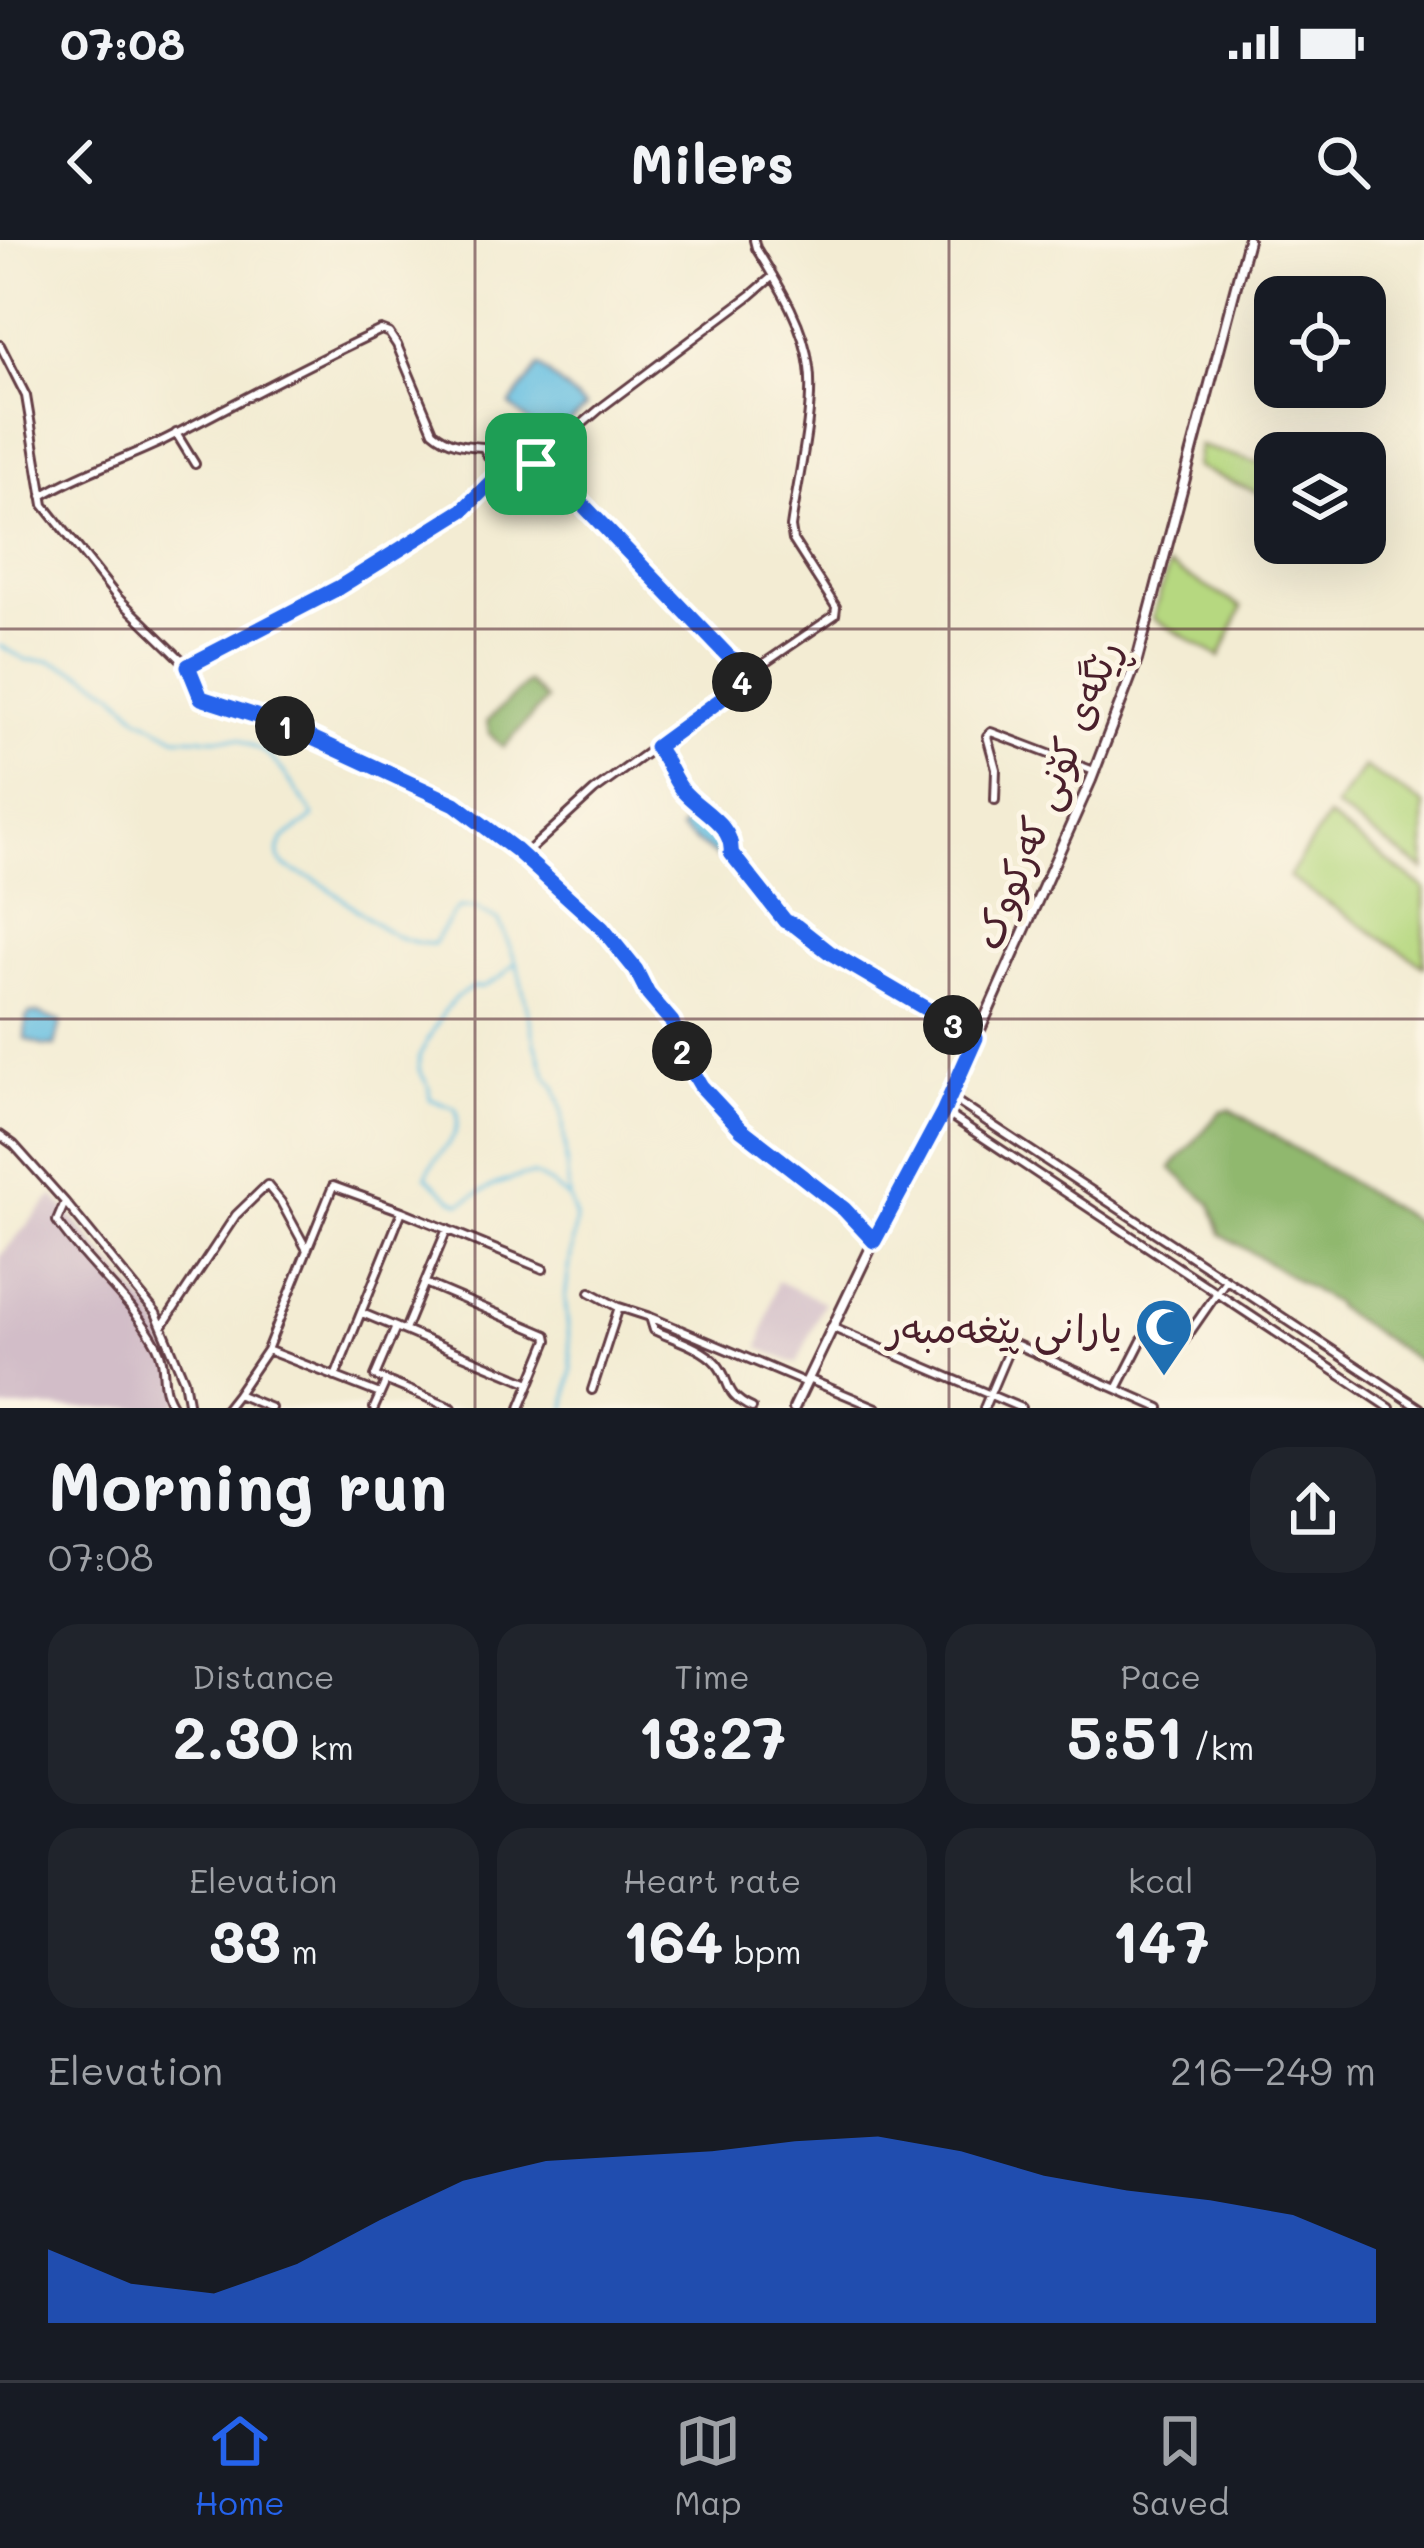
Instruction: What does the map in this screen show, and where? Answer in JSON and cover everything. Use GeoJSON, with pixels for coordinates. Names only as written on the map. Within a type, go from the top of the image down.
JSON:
{"type":"FeatureCollection","features":[{"type":"Feature","properties":{"kind":"street"},"geometry":{"type":"LineString","coordinates":[[523,856],[594,791],[753,671],[835,616],[836,607],[793,540],[791,527],[807,416],[810,372],[804,343],[754,240]]}},
{"type":"Feature","properties":{"kind":"street","name":"ڕێگەی کۆنی کەرکووک"},"geometry":{"type":"LineString","coordinates":[[794,1408],[950,1097],[1094,770],[1137,660],[1248,240]]}},
{"type":"Feature","properties":{"kind":"street"},"geometry":{"type":"LineString","coordinates":[[536,464],[772,276]]}},
{"type":"Feature","properties":{"kind":"street"},"geometry":{"type":"LineString","coordinates":[[42,496],[381,330],[398,345],[433,431],[460,445],[483,447],[495,478]]}},
{"type":"Feature","properties":{"kind":"street"},"geometry":{"type":"LineString","coordinates":[[0,344],[26,396],[44,506],[117,596],[188,666],[201,698],[284,725],[455,804],[523,856],[602,928],[636,970],[648,994],[672,1022],[701,1086],[741,1129],[844,1209],[874,1241]]}},
{"type":"Feature","properties":{"kind":"street"},"geometry":{"type":"LineString","coordinates":[[176,434],[195,464]]}},
{"type":"Feature","properties":{"kind":"street"},"geometry":{"type":"LineString","coordinates":[[188,666],[338,588],[463,510],[495,478],[542,462],[729,657],[753,671]]}},
{"type":"Feature","properties":{"kind":"street"},"geometry":{"type":"LineString","coordinates":[[995,800],[996,769],[987,736],[991,732],[1094,770]]}},
{"type":"Feature","properties":{"kind":"street"},"geometry":{"type":"LineString","coordinates":[[656,747],[679,788],[724,830],[732,843],[731,853],[785,921],[976,1038]]}},
{"type":"Feature","properties":{"kind":"street"},"geometry":{"type":"LineString","coordinates":[[950,1097],[1420,1408]]}},
{"type":"Feature","properties":{"kind":"street"},"geometry":{"type":"LineString","coordinates":[[943,1112],[1390,1408]]}},
{"type":"Feature","properties":{"kind":"street"},"geometry":{"type":"LineString","coordinates":[[0,1135],[65,1202],[163,1325],[189,1408]]}},
{"type":"Feature","properties":{"kind":"street"},"geometry":{"type":"LineString","coordinates":[[163,1325],[236,1215],[267,1185],[307,1250]]}},
{"type":"Feature","properties":{"kind":"street"},"geometry":{"type":"LineString","coordinates":[[230,1408],[267,1350],[332,1186],[544,1269]]}},
{"type":"Feature","properties":{"kind":"street"},"geometry":{"type":"LineString","coordinates":[[65,1202],[57,1221],[158,1347],[162,1388],[174,1408]]}},
{"type":"Feature","properties":{"kind":"street"},"geometry":{"type":"LineString","coordinates":[[335,1377],[402,1211]]}},
{"type":"Feature","properties":{"kind":"street"},"geometry":{"type":"LineString","coordinates":[[447,1229],[425,1283],[375,1376],[430,1404],[452,1408]]}},
{"type":"Feature","properties":{"kind":"street"},"geometry":{"type":"LineString","coordinates":[[1117,1389],[1142,1340],[1148,1337],[1175,1346],[1183,1342],[1226,1280]]}},
{"type":"Feature","properties":{"kind":"street"},"geometry":{"type":"LineString","coordinates":[[425,1283],[544,1332],[548,1340],[520,1408]]}},
{"type":"Feature","properties":{"kind":"street"},"geometry":{"type":"LineString","coordinates":[[590,1292],[877,1408]]}},
{"type":"Feature","properties":{"kind":"street"},"geometry":{"type":"LineString","coordinates":[[592,1390],[619,1307]]}},
{"type":"Feature","properties":{"kind":"street"},"geometry":{"type":"LineString","coordinates":[[362,1312],[530,1383]]}},
{"type":"Feature","properties":{"kind":"street"},"geometry":{"type":"LineString","coordinates":[[650,1317],[654,1330],[706,1354],[719,1366],[728,1390],[752,1408]]}},
{"type":"Feature","properties":{"kind":"street"},"geometry":{"type":"LineString","coordinates":[[831,1327],[1021,1408]]}},
{"type":"Feature","properties":{"kind":"street"},"geometry":{"type":"LineString","coordinates":[[984,1408],[1009,1349],[1017,1346],[1160,1408]]}},
{"type":"Feature","properties":{"kind":"street"},"geometry":{"type":"LineString","coordinates":[[267,1350],[380,1394]]}},
{"type":"Feature","properties":{"kind":"street"},"geometry":{"type":"LineString","coordinates":[[374,1408],[386,1381]]}},
{"type":"Feature","properties":{"kind":"street"},"geometry":{"type":"LineString","coordinates":[[238,1395],[271,1408]]}},
{"type":"Feature","properties":{"kind":"shaded area"},"geometry":{"type":"Polygon","coordinates":[[[53,1195],[151,1310],[184,1394],[172,1408],[0,1408],[0,1256],[53,1195]]]}},
{"type":"Feature","properties":{"kind":"shaded area"},"geometry":{"type":"Polygon","coordinates":[[[777,1281],[824,1302],[797,1364],[759,1348],[777,1281]]]}},
{"type":"Feature","properties":{"kind":"green space"},"geometry":{"type":"Polygon","coordinates":[[[1199,446],[1254,461],[1254,491],[1196,467],[1199,446]]]}},
{"type":"Feature","properties":{"kind":"green space"},"geometry":{"type":"Polygon","coordinates":[[[1169,566],[1242,607],[1220,657],[1152,618],[1169,566]]]}},
{"type":"Feature","properties":{"kind":"green space"},"geometry":{"type":"Polygon","coordinates":[[[528,682],[546,700],[503,748],[489,733],[487,721],[528,682]]]}},
{"type":"Feature","properties":{"kind":"green space"},"geometry":{"type":"Polygon","coordinates":[[[1364,767],[1424,805],[1424,870],[1335,807],[1364,767]]]}},
{"type":"Feature","properties":{"kind":"green space"},"geometry":{"type":"Polygon","coordinates":[[[1328,817],[1424,888],[1424,966],[1288,877],[1328,817]]]}},
{"type":"Feature","properties":{"kind":"green space"},"geometry":{"type":"Polygon","coordinates":[[[1230,1109],[1424,1227],[1424,1365],[1221,1234],[1211,1204],[1171,1168],[1221,1111],[1230,1109]]]}},
{"type":"Feature","properties":{"kind":"water"},"geometry":{"type":"Polygon","coordinates":[[[539,366],[586,407],[548,440],[510,405],[539,366]]]}},
{"type":"Feature","properties":{"kind":"water"},"geometry":{"type":"Polygon","coordinates":[[[698,810],[732,843],[720,859],[680,830],[698,810]]]}},
{"type":"Feature","properties":{"kind":"water"},"geometry":{"type":"Polygon","coordinates":[[[37,1013],[61,1022],[55,1046],[25,1039],[26,1018],[37,1013]]]}},
{"type":"Feature","properties":{"kind":"waterway"},"geometry":{"type":"LineString","coordinates":[[0,646],[27,660],[51,661],[86,675],[114,692],[139,717],[176,737],[240,739],[268,755],[314,816],[282,842],[281,861],[327,887],[385,930],[433,944],[459,908],[475,908],[499,921],[516,962],[501,977],[456,997],[419,1056],[430,1099],[456,1109],[458,1119],[453,1137],[426,1176],[461,1203],[494,1185],[534,1175],[569,1199],[576,1218],[565,1298],[572,1370],[566,1408]]}},
{"type":"Feature","properties":{"kind":"waterway"},"geometry":{"type":"LineString","coordinates":[[517,964],[536,1046],[562,1111],[569,1197]]}},
{"type":"Feature","properties":{"kind":"place","name":"یارانی پێغەمبەر"},"geometry":{"type":"Point","coordinates":[1164,1378]}},
{"type":"Feature","properties":{"kind":"route"},"geometry":{"type":"LineString","coordinates":[[542,462],[729,657],[753,671],[656,747],[679,788],[724,830],[732,843],[731,853],[785,921],[976,1038],[943,1112],[874,1241],[844,1209],[741,1129],[701,1086],[672,1022],[648,994],[636,970],[602,928],[516,850],[455,804],[284,725],[201,698],[188,666],[338,588],[463,510],[495,478],[536,464],[542,462]]}}]}
